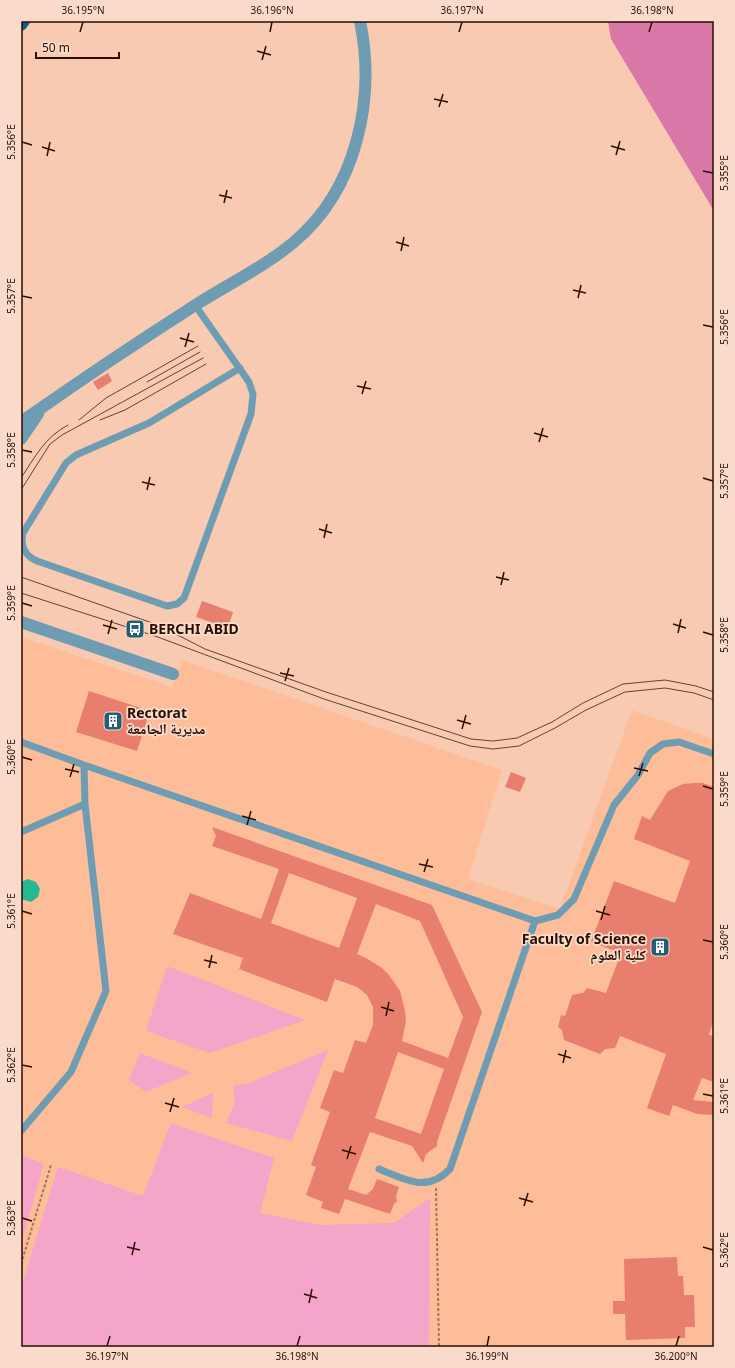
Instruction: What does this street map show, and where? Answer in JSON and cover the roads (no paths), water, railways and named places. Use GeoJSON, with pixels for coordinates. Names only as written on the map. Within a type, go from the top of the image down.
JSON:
{"type":"FeatureCollection","features":[{"type":"Feature","properties":{"kind":"highway"},"geometry":{"type":"LineString","coordinates":[[21,26],[24,21]]}},
{"type":"Feature","properties":{"kind":"street"},"geometry":{"type":"LineString","coordinates":[[21,422],[195,305],[266,263],[295,241],[319,215],[339,185],[354,152],[363,117],[366,77],[364,38],[360,21]]}},
{"type":"Feature","properties":{"kind":"street"},"geometry":{"type":"LineString","coordinates":[[21,440],[41,408]]}},
{"type":"Feature","properties":{"kind":"street"},"geometry":{"type":"LineString","coordinates":[[21,622],[173,674]]}},
{"type":"Feature","properties":{"kind":"lane"},"geometry":{"type":"LineString","coordinates":[[195,305],[240,368],[251,388],[253,400],[251,414],[181,602],[173,606],[167,606],[37,561],[28,556],[22,543],[23,533],[66,463],[76,455],[149,422],[240,368]]}},
{"type":"Feature","properties":{"kind":"lane"},"geometry":{"type":"LineString","coordinates":[[21,742],[535,921],[558,915],[574,899],[614,805],[638,775],[650,753],[663,744],[679,742],[714,754]]}},
{"type":"Feature","properties":{"kind":"lane"},"geometry":{"type":"LineString","coordinates":[[21,1131],[71,1072],[106,991],[85,804],[84,765]]}},
{"type":"Feature","properties":{"kind":"lane"},"geometry":{"type":"LineString","coordinates":[[21,832],[85,804]]}},
{"type":"Feature","properties":{"kind":"lane"},"geometry":{"type":"LineString","coordinates":[[379,1169],[420,1183],[436,1181],[442,1178],[450,1169],[535,921]]}},
{"type":"Feature","properties":{"kind":"tram line"},"geometry":{"type":"LineString","coordinates":[[79,420],[106,398],[198,346]]}},
{"type":"Feature","properties":{"kind":"tram line"},"geometry":{"type":"LineString","coordinates":[[147,382],[200,352]]}},
{"type":"Feature","properties":{"kind":"tram line"},"geometry":{"type":"LineString","coordinates":[[21,490],[50,444],[62,435],[203,358]]}},
{"type":"Feature","properties":{"kind":"tram line"},"geometry":{"type":"LineString","coordinates":[[100,420],[125,410],[206,364]]}},
{"type":"Feature","properties":{"kind":"tram line"},"geometry":{"type":"LineString","coordinates":[[21,478],[36,455],[53,435],[68,425]]}},
{"type":"Feature","properties":{"kind":"tram line"},"geometry":{"type":"LineString","coordinates":[[21,577],[158,625],[205,649],[326,692],[471,739],[493,741],[517,738],[552,722],[583,703],[623,684],[665,680],[696,686],[714,692]]}},
{"type":"Feature","properties":{"kind":"tram line"},"geometry":{"type":"LineString","coordinates":[[21,593],[155,636],[324,699],[470,746],[493,749],[519,746],[586,710],[625,692],[665,688],[694,693],[714,700]]}},
{"type":"Feature","properties":{"kind":"place","name":"BERCHI ABID"},"geometry":{"type":"Point","coordinates":[135,629]}},
{"type":"Feature","properties":{"kind":"place","name":"Rectorat مديرية الجامعة"},"geometry":{"type":"Point","coordinates":[113,721]}},
{"type":"Feature","properties":{"kind":"place","name":"Faculty of Science كلية العلوم"},"geometry":{"type":"Point","coordinates":[660,947]}}]}
